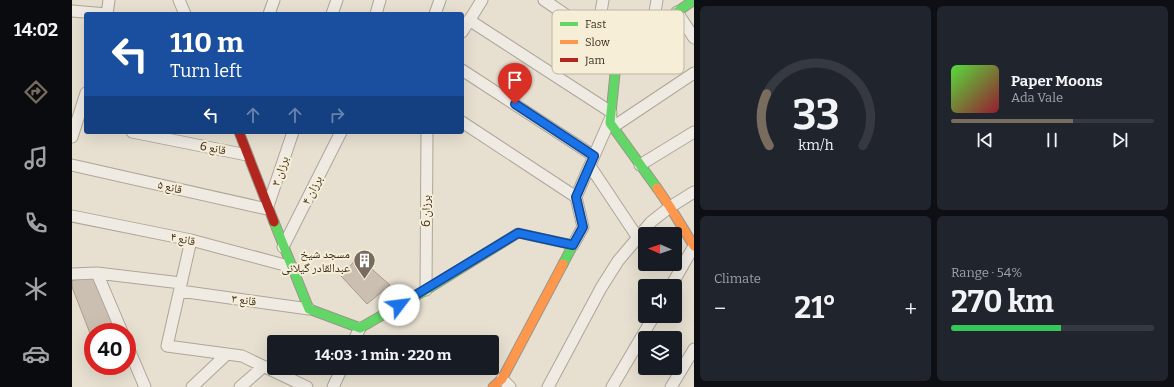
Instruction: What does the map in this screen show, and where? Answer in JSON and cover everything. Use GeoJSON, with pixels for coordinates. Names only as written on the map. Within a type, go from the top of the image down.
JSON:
{"type":"FeatureCollection","features":[{"type":"Feature","properties":{"kind":"street"},"geometry":{"type":"LineString","coordinates":[[107,12],[109,0]]}},
{"type":"Feature","properties":{"kind":"street"},"geometry":{"type":"LineString","coordinates":[[179,0],[184,12]]}},
{"type":"Feature","properties":{"kind":"street"},"geometry":{"type":"LineString","coordinates":[[270,12],[274,0]]}},
{"type":"Feature","properties":{"kind":"street"},"geometry":{"type":"LineString","coordinates":[[333,12],[337,0]]}},
{"type":"Feature","properties":{"kind":"street"},"geometry":{"type":"LineString","coordinates":[[377,12],[380,0]]}},
{"type":"Feature","properties":{"kind":"street"},"geometry":{"type":"LineString","coordinates":[[436,12],[440,0]]}},
{"type":"Feature","properties":{"kind":"street"},"geometry":{"type":"LineString","coordinates":[[464,28],[482,0]]}},
{"type":"Feature","properties":{"kind":"street"},"geometry":{"type":"LineString","coordinates":[[601,10],[603,0]]}},
{"type":"Feature","properties":{"kind":"street"},"geometry":{"type":"LineString","coordinates":[[655,10],[657,0]]}},
{"type":"Feature","properties":{"kind":"street"},"geometry":{"type":"LineString","coordinates":[[681,10],[694,0]]}},
{"type":"Feature","properties":{"kind":"street"},"geometry":{"type":"LineString","coordinates":[[547,1],[560,10]]}},
{"type":"Feature","properties":{"kind":"street"},"geometry":{"type":"LineString","coordinates":[[72,11],[84,12]]}},
{"type":"Feature","properties":{"kind":"street"},"geometry":{"type":"LineString","coordinates":[[468,20],[612,119],[640,165],[670,207],[694,246],[675,279]]}},
{"type":"Feature","properties":{"kind":"street"},"geometry":{"type":"LineString","coordinates":[[684,22],[694,38]]}},
{"type":"Feature","properties":{"kind":"street"},"geometry":{"type":"LineString","coordinates":[[464,71],[592,161],[638,238],[618,261],[601,288],[548,387]]}},
{"type":"Feature","properties":{"kind":"street"},"geometry":{"type":"LineString","coordinates":[[612,119],[694,73]]}},
{"type":"Feature","properties":{"kind":"street"},"geometry":{"type":"LineString","coordinates":[[492,387],[506,383],[583,227],[576,197],[612,119],[615,74]]}},
{"type":"Feature","properties":{"kind":"street"},"geometry":{"type":"LineString","coordinates":[[72,137],[82,122],[84,108]]}},
{"type":"Feature","properties":{"kind":"street"},"geometry":{"type":"LineString","coordinates":[[464,123],[576,197]]}},
{"type":"Feature","properties":{"kind":"street"},"geometry":{"type":"LineString","coordinates":[[640,165],[694,132]]}},
{"type":"Feature","properties":{"kind":"street","name":"قانع 6"},"geometry":{"type":"LineString","coordinates":[[142,134],[247,154]]}},
{"type":"Feature","properties":{"kind":"street"},"geometry":{"type":"LineString","coordinates":[[241,134],[267,209],[309,309],[360,328]]}},
{"type":"Feature","properties":{"kind":"street","name":"برزان ۳"},"geometry":{"type":"LineString","coordinates":[[267,209],[292,134]]}},
{"type":"Feature","properties":{"kind":"street","name":"برزان ۴"},"geometry":{"type":"LineString","coordinates":[[283,247],[340,134]]}},
{"type":"Feature","properties":{"kind":"street","name":"برزان 6"},"geometry":{"type":"LineString","coordinates":[[426,290],[427,134]]}},
{"type":"Feature","properties":{"kind":"street","name":"قانع ۵"},"geometry":{"type":"LineString","coordinates":[[72,165],[267,209]]}},
{"type":"Feature","properties":{"kind":"street"},"geometry":{"type":"LineString","coordinates":[[647,227],[670,207],[694,192]]}},
{"type":"Feature","properties":{"kind":"street","name":"قانع ۴"},"geometry":{"type":"LineString","coordinates":[[72,216],[191,240],[292,266]]}},
{"type":"Feature","properties":{"kind":"street"},"geometry":{"type":"LineString","coordinates":[[357,335],[360,328],[426,290],[518,233],[573,245]]}},
{"type":"Feature","properties":{"kind":"street"},"geometry":{"type":"LineString","coordinates":[[191,240],[167,346],[242,356],[306,387]]}},
{"type":"Feature","properties":{"kind":"street"},"geometry":{"type":"LineString","coordinates":[[97,273],[118,323]]}},
{"type":"Feature","properties":{"kind":"street","name":"قانع ۳"},"geometry":{"type":"LineString","coordinates":[[72,274],[97,273],[309,309]]}},
{"type":"Feature","properties":{"kind":"street"},"geometry":{"type":"LineString","coordinates":[[612,387],[650,323]]}},
{"type":"Feature","properties":{"kind":"street"},"geometry":{"type":"LineString","coordinates":[[671,387],[694,349]]}},
{"type":"Feature","properties":{"kind":"street"},"geometry":{"type":"LineString","coordinates":[[192,387],[227,354]]}},
{"type":"Feature","properties":{"kind":"street"},"geometry":{"type":"LineString","coordinates":[[136,366],[145,387]]}},
{"type":"Feature","properties":{"kind":"street"},"geometry":{"type":"LineString","coordinates":[[240,387],[264,367]]}},
{"type":"Feature","properties":{"kind":"street"},"geometry":{"type":"LineString","coordinates":[[333,387],[339,375]]}},
{"type":"Feature","properties":{"kind":"building","name":"مسجد شیخ عبدالقادر گیلانی"},"geometry":{"type":"Polygon","coordinates":[[[358,257],[390,285],[367,304],[341,276],[358,257]]]}},
{"type":"Feature","properties":{"kind":"building"},"geometry":{"type":"Polygon","coordinates":[[[93,273],[112,323],[86,323],[72,287],[72,281],[93,273]]]}},
{"type":"Feature","properties":{"kind":"traffic: fast"},"geometry":{"type":"LineString","coordinates":[[680,10],[694,0]]}},
{"type":"Feature","properties":{"kind":"traffic: fast"},"geometry":{"type":"LineString","coordinates":[[615,74],[610,123],[657,188]]}},
{"type":"Feature","properties":{"kind":"traffic: fast"},"geometry":{"type":"LineString","coordinates":[[274,222],[309,309],[360,328],[426,290],[518,233],[573,245],[563,264]]}},
{"type":"Feature","properties":{"kind":"traffic: slow"},"geometry":{"type":"LineString","coordinates":[[657,188],[694,246]]}},
{"type":"Feature","properties":{"kind":"traffic: slow"},"geometry":{"type":"LineString","coordinates":[[493,387],[502,379],[563,264]]}},
{"type":"Feature","properties":{"kind":"traffic: jam"},"geometry":{"type":"LineString","coordinates":[[240,134],[274,222]]}},
{"type":"Feature","properties":{"kind":"place","name":"مسجد شیخ عبدالقادر گیلانی"},"geometry":{"type":"Point","coordinates":[365,280]}},
{"type":"Feature","properties":{"kind":"route"},"geometry":{"type":"LineString","coordinates":[[399,305],[518,233],[573,245],[583,227],[576,197],[594,156],[515,104]]}}]}
